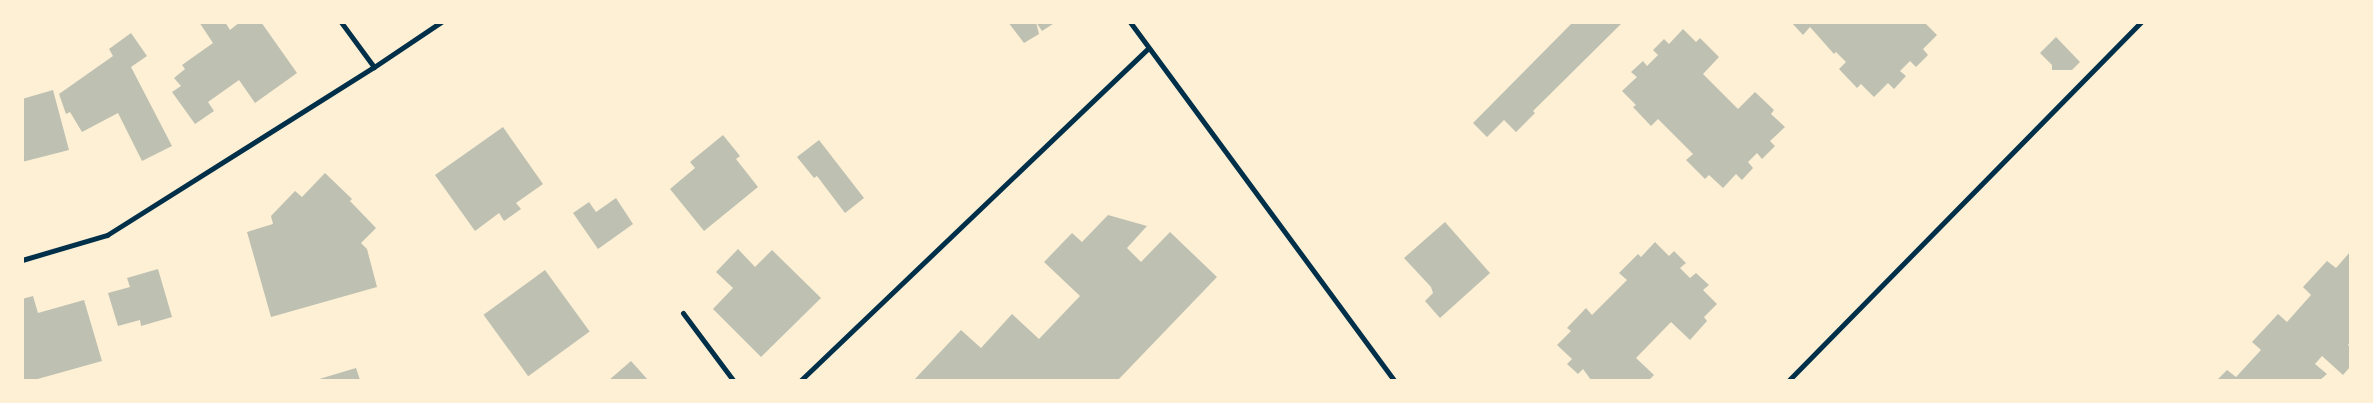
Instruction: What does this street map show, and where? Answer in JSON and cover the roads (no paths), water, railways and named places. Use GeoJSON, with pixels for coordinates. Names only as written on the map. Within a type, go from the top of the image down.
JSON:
{"type":"FeatureCollection","features":[{"type":"Feature","properties":{"kind":"street"},"geometry":{"type":"LineString","coordinates":[[341,22],[374,68]]}},
{"type":"Feature","properties":{"kind":"street"},"geometry":{"type":"LineString","coordinates":[[22,260],[107,235],[374,68],[441,22]]}},
{"type":"Feature","properties":{"kind":"street"},"geometry":{"type":"LineString","coordinates":[[1130,22],[1394,380]]}},
{"type":"Feature","properties":{"kind":"street"},"geometry":{"type":"LineString","coordinates":[[1789,380],[2141,22]]}},
{"type":"Feature","properties":{"kind":"street"},"geometry":{"type":"LineString","coordinates":[[801,380],[1148,48]]}},
{"type":"Feature","properties":{"kind":"street"},"geometry":{"type":"LineString","coordinates":[[683,313],[733,380]]}}]}
